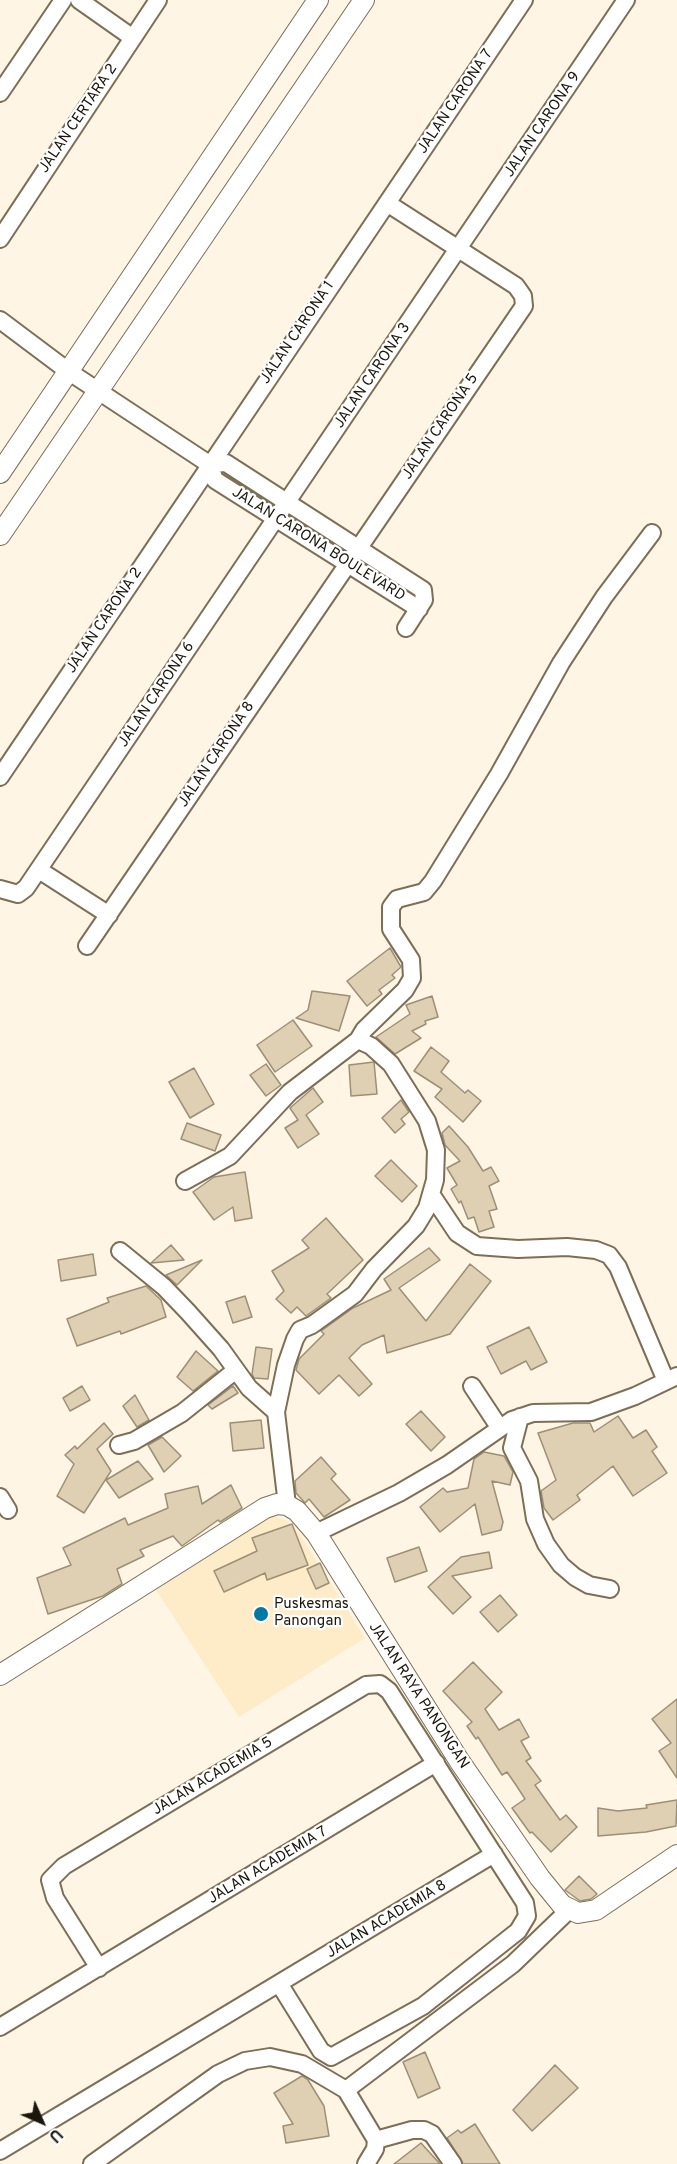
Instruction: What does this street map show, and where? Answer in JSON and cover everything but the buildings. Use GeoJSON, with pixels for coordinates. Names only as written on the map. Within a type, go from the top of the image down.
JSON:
{"type":"FeatureCollection","features":[{"type":"Feature","properties":{"kind":"street"},"geometry":{"type":"LineString","coordinates":[[0,93],[63,0]]}},
{"type":"Feature","properties":{"kind":"street"},"geometry":{"type":"LineString","coordinates":[[79,0],[133,38]]}},
{"type":"Feature","properties":{"kind":"street","name":"JALAN CERTARA 2"},"geometry":{"type":"LineString","coordinates":[[0,239],[158,0]]}},
{"type":"Feature","properties":{"kind":"street"},"geometry":{"type":"LineString","coordinates":[[0,473],[318,0]]}},
{"type":"Feature","properties":{"kind":"street"},"geometry":{"type":"LineString","coordinates":[[0,534],[364,0]]}},
{"type":"Feature","properties":{"kind":"street","name":"JALAN CARONA 7"},"geometry":{"type":"LineString","coordinates":[[387,203],[524,0]]}},
{"type":"Feature","properties":{"kind":"street","name":"JALAN CARONA 9"},"geometry":{"type":"LineString","coordinates":[[459,250],[626,0]]}},
{"type":"Feature","properties":{"kind":"street"},"geometry":{"type":"LineString","coordinates":[[387,203],[459,250]]}},
{"type":"Feature","properties":{"kind":"street","name":"JALAN CARONA 1"},"geometry":{"type":"LineString","coordinates":[[209,464],[387,203]]}},
{"type":"Feature","properties":{"kind":"street","name":"JALAN CARONA 5"},"geometry":{"type":"LineString","coordinates":[[348,564],[524,306],[523,296],[516,286],[459,250]]}},
{"type":"Feature","properties":{"kind":"street","name":"JALAN CARONA 3"},"geometry":{"type":"LineString","coordinates":[[276,519],[459,250]]}},
{"type":"Feature","properties":{"kind":"street","name":"JALAN CARONA BOULEVARD"},"geometry":{"type":"LineString","coordinates":[[0,320],[68,372],[168,435],[209,464],[215,480],[419,609],[424,600],[423,590],[226,463],[209,464]]}},
{"type":"Feature","properties":{"kind":"street","name":"JALAN CARONA 2"},"geometry":{"type":"LineString","coordinates":[[0,777],[209,464]]}},
{"type":"Feature","properties":{"kind":"street","name":"JALAN CARONA 6"},"geometry":{"type":"LineString","coordinates":[[0,889],[18,894],[26,888],[276,519]]}},
{"type":"Feature","properties":{"kind":"street"},"geometry":{"type":"LineString","coordinates":[[185,1181],[230,1156],[290,1092],[358,1040],[363,1030],[405,990],[412,978],[411,960],[393,935],[389,924],[389,912],[393,903],[401,898],[420,894],[433,881],[499,774],[561,663],[604,597],[652,533]]}},
{"type":"Feature","properties":{"kind":"street","name":"JALAN CARONA 8"},"geometry":{"type":"LineString","coordinates":[[87,946],[348,564]]}},
{"type":"Feature","properties":{"kind":"street"},"geometry":{"type":"LineString","coordinates":[[406,628],[419,609]]}},
{"type":"Feature","properties":{"kind":"street"},"geometry":{"type":"LineString","coordinates":[[39,870],[109,915]]}},
{"type":"Feature","properties":{"kind":"street"},"geometry":{"type":"LineString","coordinates":[[0,1675],[265,1508],[277,1504],[287,1505],[276,1412],[290,1353],[300,1330],[312,1325],[355,1294],[374,1269],[416,1226],[427,1208],[437,1163],[433,1134],[427,1121],[391,1064],[376,1049],[358,1040]]}},
{"type":"Feature","properties":{"kind":"street"},"geometry":{"type":"LineString","coordinates":[[316,1533],[399,1493],[447,1466],[499,1427],[520,1417],[533,1413],[591,1412],[635,1396],[671,1378],[618,1267],[609,1255],[574,1248],[477,1246],[457,1233],[431,1194]]}},
{"type":"Feature","properties":{"kind":"street"},"geometry":{"type":"LineString","coordinates":[[120,1251],[164,1287],[207,1334],[249,1388],[276,1412]]}},
{"type":"Feature","properties":{"kind":"street"},"geometry":{"type":"LineString","coordinates":[[119,1445],[134,1441],[182,1413],[236,1370]]}},
{"type":"Feature","properties":{"kind":"street"},"geometry":{"type":"LineString","coordinates":[[472,1386],[499,1427]]}},
{"type":"Feature","properties":{"kind":"street"},"geometry":{"type":"LineString","coordinates":[[520,1417],[512,1448],[530,1481],[535,1519],[546,1544],[561,1565],[575,1577],[590,1585],[610,1589]]}},
{"type":"Feature","properties":{"kind":"street","name":"JALAN RAYA PANONGAN"},"geometry":{"type":"LineString","coordinates":[[287,1505],[297,1511],[316,1533],[460,1762],[540,1878],[569,1910]]}},
{"type":"Feature","properties":{"kind":"street","name":"JALAN ACADEMIA 5"},"geometry":{"type":"LineString","coordinates":[[99,1968],[55,1898],[50,1880],[64,1866],[366,1685],[380,1684],[389,1691],[436,1764]]}},
{"type":"Feature","properties":{"kind":"street"},"geometry":{"type":"LineString","coordinates":[[280,1985],[321,2051],[332,2057],[423,2006],[518,1931],[527,1916],[525,1903],[436,1764]]}},
{"type":"Feature","properties":{"kind":"street","name":"JALAN ACADEMIA 7"},"geometry":{"type":"LineString","coordinates":[[0,2027],[436,1764]]}},
{"type":"Feature","properties":{"kind":"street","name":"JALAN ACADEMIA 8"},"geometry":{"type":"LineString","coordinates":[[0,2151],[280,1985],[494,1854]]}},
{"type":"Feature","properties":{"kind":"street"},"geometry":{"type":"LineString","coordinates":[[346,2090],[380,2062],[513,1964],[569,1910],[587,1912],[596,1910],[677,1855]]}},
{"type":"Feature","properties":{"kind":"street"},"geometry":{"type":"LineString","coordinates":[[92,2164],[218,2074],[245,2061],[270,2057],[302,2064],[346,2090],[376,2140],[375,2149],[366,2164]]}},
{"type":"Feature","properties":{"kind":"street"},"geometry":{"type":"LineString","coordinates":[[376,2140],[412,2130],[424,2130],[432,2134],[453,2164]]}},
{"type":"Feature","properties":{"kind":"shaded area","name":"Puskesmas Panongan"},"geometry":{"type":"Polygon","coordinates":[[[271,1515],[286,1520],[299,1533],[365,1638],[239,1717],[156,1590],[271,1515]]]}},
{"type":"Feature","properties":{"kind":"place","name":"Puskesmas Panongan"},"geometry":{"type":"Point","coordinates":[261,1614]}}]}
